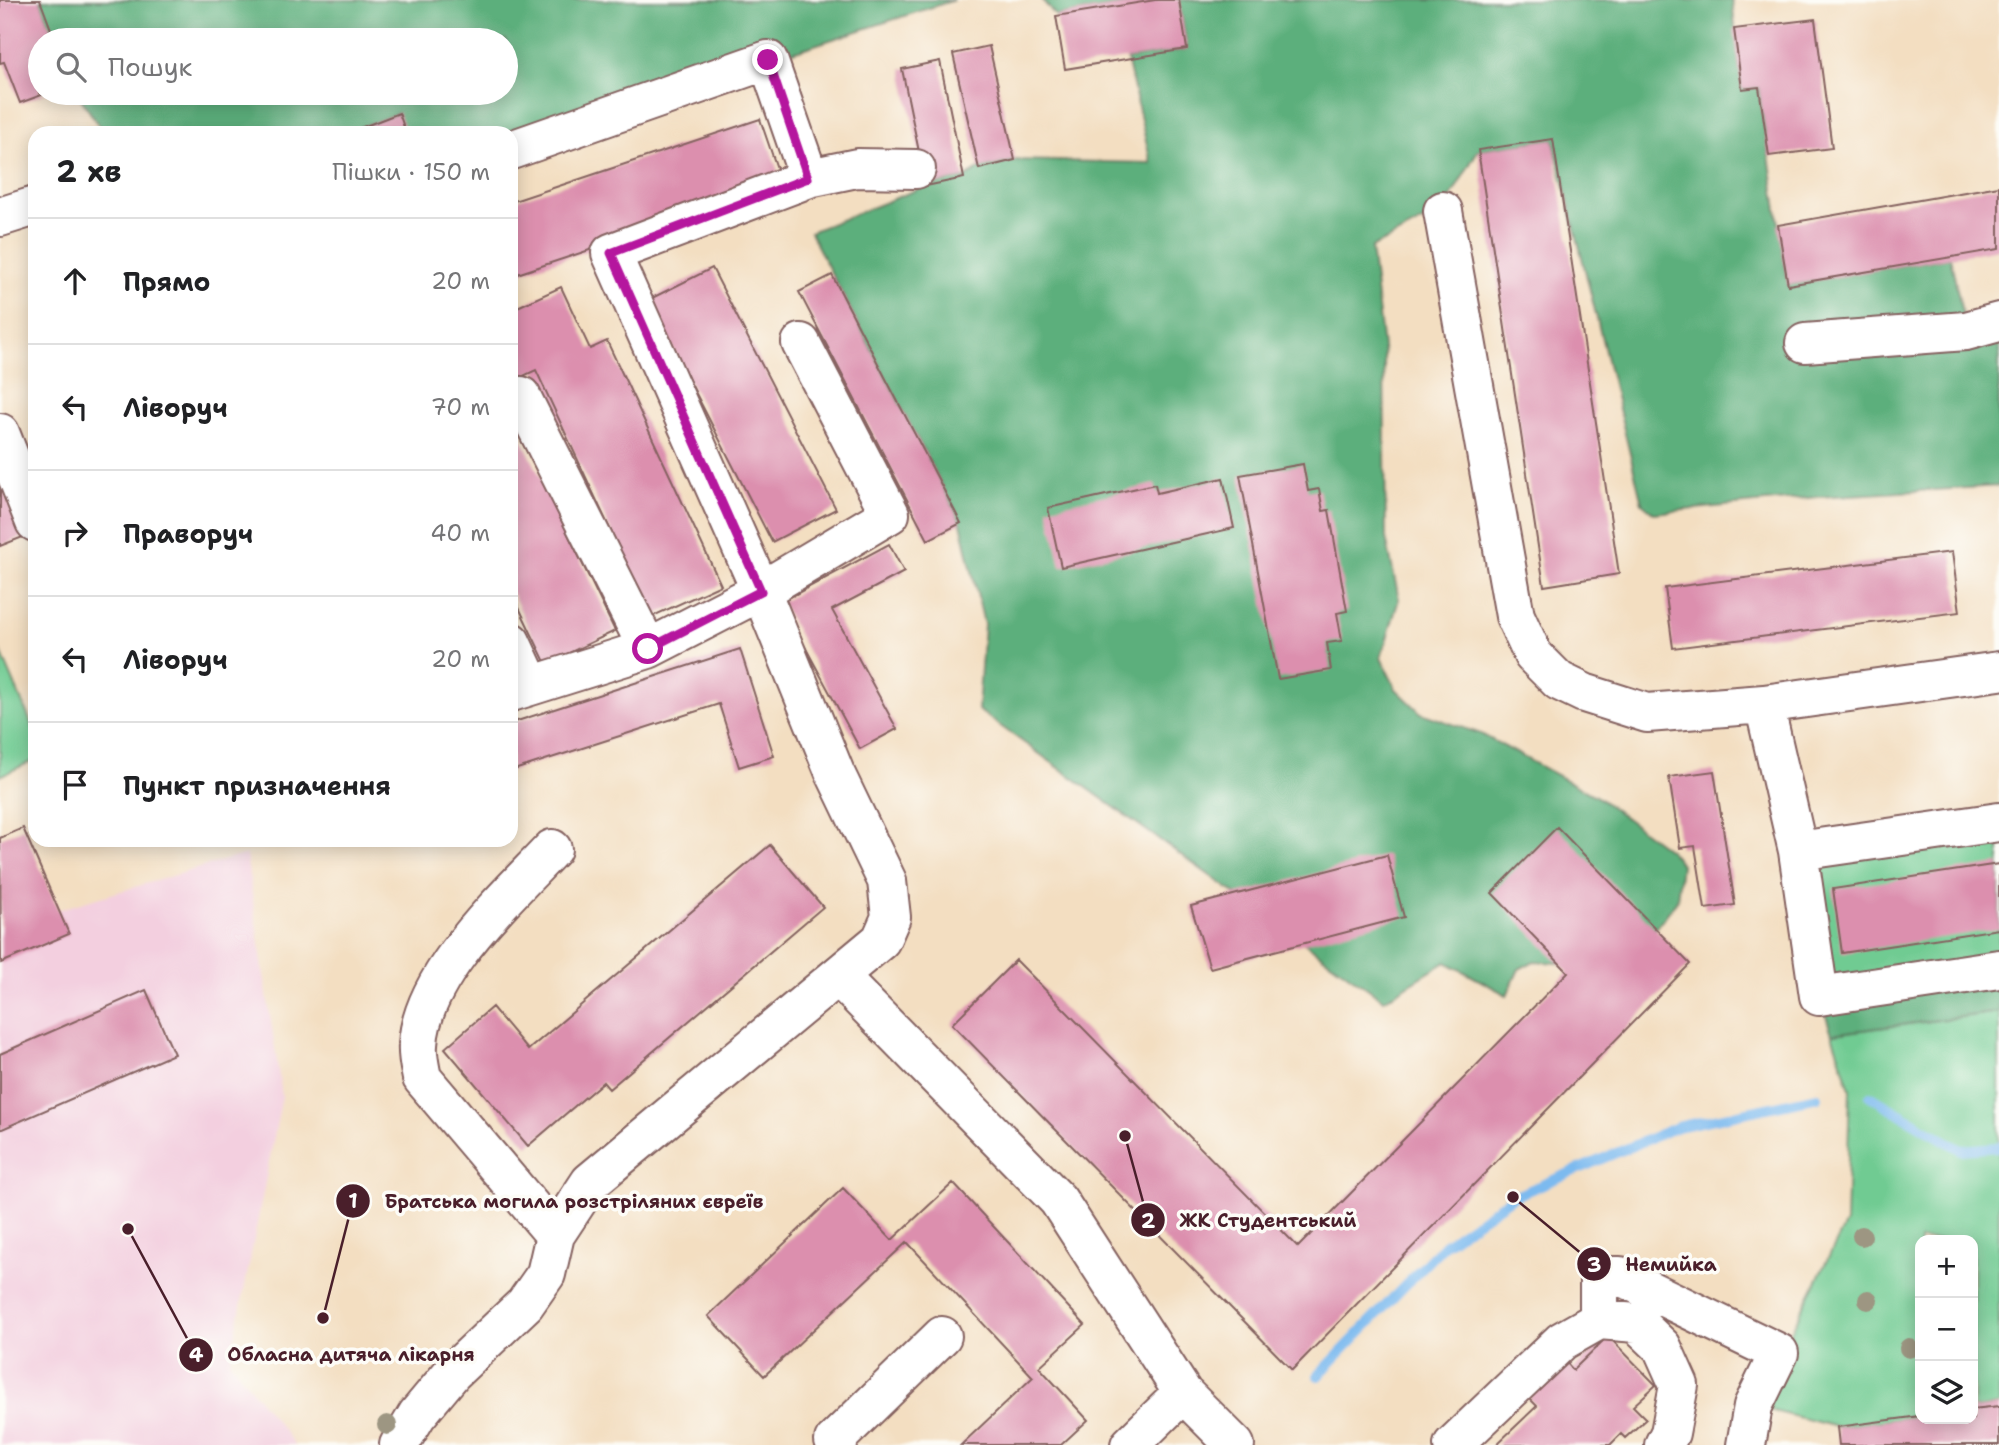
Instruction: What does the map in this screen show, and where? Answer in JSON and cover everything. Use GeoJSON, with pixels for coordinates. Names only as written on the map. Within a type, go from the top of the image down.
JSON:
{"type":"FeatureCollection","features":[{"type":"Feature","properties":{"kind":"lane"},"geometry":{"type":"LineString","coordinates":[[518,148],[768,60],[808,178]]}},
{"type":"Feature","properties":{"kind":"lane"},"geometry":{"type":"LineString","coordinates":[[399,1445],[417,1415],[452,1373],[525,1304],[546,1273],[555,1235],[590,1182],[881,940],[891,917],[887,881],[835,772],[761,591],[611,253],[808,178],[857,168],[916,169]]}},
{"type":"Feature","properties":{"kind":"lane"},"geometry":{"type":"LineString","coordinates":[[0,217],[28,208]]}},
{"type":"Feature","properties":{"kind":"lane"},"geometry":{"type":"LineString","coordinates":[[1443,211],[1515,617],[1532,655],[1559,681],[1584,693],[1647,713],[1764,704],[1999,671]]}},
{"type":"Feature","properties":{"kind":"lane"},"geometry":{"type":"LineString","coordinates":[[1805,342],[1966,331],[1999,322]]}},
{"type":"Feature","properties":{"kind":"lane"},"geometry":{"type":"LineString","coordinates":[[521,688],[648,649],[761,591],[890,514],[801,343]]}},
{"type":"Feature","properties":{"kind":"lane"},"geometry":{"type":"LineString","coordinates":[[521,396],[648,649]]}},
{"type":"Feature","properties":{"kind":"lane"},"geometry":{"type":"LineString","coordinates":[[0,433],[28,504]]}},
{"type":"Feature","properties":{"kind":"lane"},"geometry":{"type":"LineString","coordinates":[[1764,704],[1798,851],[1819,996],[1999,969]]}},
{"type":"Feature","properties":{"kind":"lane"},"geometry":{"type":"LineString","coordinates":[[1798,851],[1999,822]]}},
{"type":"Feature","properties":{"kind":"lane"},"geometry":{"type":"LineString","coordinates":[[552,849],[486,920],[440,978],[423,1017],[418,1046],[422,1077],[555,1235]]}},
{"type":"Feature","properties":{"kind":"lane"},"geometry":{"type":"LineString","coordinates":[[838,976],[1058,1200],[1183,1393],[1235,1445]]}},
{"type":"Feature","properties":{"kind":"lane"},"geometry":{"type":"LineString","coordinates":[[1599,1320],[1599,1276],[1620,1276],[1779,1353],[1753,1406],[1746,1445]]}},
{"type":"Feature","properties":{"kind":"lane"},"geometry":{"type":"LineString","coordinates":[[1453,1445],[1562,1341],[1599,1320],[1637,1323],[1662,1347],[1679,1385],[1667,1441]]}},
{"type":"Feature","properties":{"kind":"lane"},"geometry":{"type":"LineString","coordinates":[[838,1445],[834,1441],[942,1336]]}},
{"type":"Feature","properties":{"kind":"lane"},"geometry":{"type":"LineString","coordinates":[[1130,1445],[1183,1393]]}},
{"type":"Feature","properties":{"kind":"shaded area"},"geometry":{"type":"Polygon","coordinates":[[[246,854],[282,1096],[230,1362],[295,1445],[0,1445],[0,927],[246,854]]]}},
{"type":"Feature","properties":{"kind":"green space"},"geometry":{"type":"Polygon","coordinates":[[[40,0],[954,0],[768,60],[518,131],[518,126],[403,126],[398,113],[365,126],[99,126],[85,105],[518,105],[518,28],[50,28],[40,0]]]}},
{"type":"Feature","properties":{"kind":"green space"},"geometry":{"type":"Polygon","coordinates":[[[1042,0],[1155,0],[1056,16],[1042,0]]]}},
{"type":"Feature","properties":{"kind":"green space"},"geometry":{"type":"Polygon","coordinates":[[[1179,0],[1732,0],[1742,89],[1759,87],[1788,285],[1950,257],[1966,331],[1999,322],[1999,486],[1818,497],[1654,513],[1642,503],[1553,139],[1478,150],[1443,211],[1371,248],[1384,356],[1386,538],[1399,599],[1381,658],[1396,689],[1421,713],[1481,734],[1599,798],[1670,851],[1681,864],[1677,900],[1632,961],[1582,965],[1534,961],[1519,969],[1507,995],[1446,962],[1384,1000],[978,710],[984,624],[961,523],[810,232],[926,186],[964,178],[979,169],[1015,160],[1151,163],[1127,59],[1187,49],[1179,0]]]}},
{"type":"Feature","properties":{"kind":"green space"},"geometry":{"type":"Polygon","coordinates":[[[0,650],[28,716],[28,763],[0,776],[0,650]]]}},
{"type":"Feature","properties":{"kind":"green space"},"geometry":{"type":"Polygon","coordinates":[[[1999,822],[1999,969],[1819,996],[1798,851],[1999,822]]]}},
{"type":"Feature","properties":{"kind":"green space"},"geometry":{"type":"Polygon","coordinates":[[[1999,969],[1999,1012],[1832,1034],[1819,996],[1999,969]]]}},
{"type":"Feature","properties":{"kind":"green space"},"geometry":{"type":"Polygon","coordinates":[[[1999,1012],[1999,1406],[1978,1408],[1978,1235],[1915,1235],[1915,1417],[1837,1427],[1753,1406],[1846,1223],[1850,1089],[1832,1034],[1999,1012]]]}},
{"type":"Feature","properties":{"kind":"building"},"geometry":{"type":"Polygon","coordinates":[[[0,0],[40,0],[50,28],[28,28],[28,100],[20,103],[4,62],[0,63],[0,0]]]}},
{"type":"Feature","properties":{"kind":"building"},"geometry":{"type":"Polygon","coordinates":[[[1155,0],[1179,0],[1187,49],[1065,69],[1056,16],[1155,0]]]}},
{"type":"Feature","properties":{"kind":"building"},"geometry":{"type":"Polygon","coordinates":[[[1815,19],[1832,148],[1769,156],[1759,87],[1742,89],[1734,29],[1815,19]]]}},
{"type":"Feature","properties":{"kind":"building"},"geometry":{"type":"Polygon","coordinates":[[[989,46],[1015,160],[979,169],[953,54],[989,46]]]}},
{"type":"Feature","properties":{"kind":"building"},"geometry":{"type":"Polygon","coordinates":[[[940,61],[964,178],[926,186],[902,69],[940,61]]]}},
{"type":"Feature","properties":{"kind":"building"},"geometry":{"type":"Polygon","coordinates":[[[399,113],[404,126],[365,126],[399,113]]]}},
{"type":"Feature","properties":{"kind":"building"},"geometry":{"type":"Polygon","coordinates":[[[760,119],[783,186],[518,274],[518,200],[760,119]]]}},
{"type":"Feature","properties":{"kind":"building"},"geometry":{"type":"Polygon","coordinates":[[[1553,139],[1619,574],[1544,586],[1478,150],[1553,139]]]}},
{"type":"Feature","properties":{"kind":"building"},"geometry":{"type":"Polygon","coordinates":[[[1999,186],[1999,249],[1788,285],[1778,225],[1999,186]]]}},
{"type":"Feature","properties":{"kind":"building"},"geometry":{"type":"Polygon","coordinates":[[[712,268],[836,509],[772,542],[648,300],[712,268]]]}},
{"type":"Feature","properties":{"kind":"building"},"geometry":{"type":"Polygon","coordinates":[[[832,275],[961,523],[928,540],[799,292],[832,275]]]}},
{"type":"Feature","properties":{"kind":"building"},"geometry":{"type":"Polygon","coordinates":[[[561,287],[590,349],[607,341],[721,585],[651,617],[536,370],[518,379],[518,307],[561,287]]]}},
{"type":"Feature","properties":{"kind":"building"},"geometry":{"type":"Polygon","coordinates":[[[518,430],[615,631],[546,664],[518,606],[518,430]]]}},
{"type":"Feature","properties":{"kind":"building"},"geometry":{"type":"Polygon","coordinates":[[[1303,464],[1308,491],[1319,489],[1323,511],[1329,510],[1347,611],[1337,613],[1342,641],[1327,643],[1331,670],[1278,679],[1240,475],[1303,464]]]}},
{"type":"Feature","properties":{"kind":"building"},"geometry":{"type":"Polygon","coordinates":[[[1223,478],[1234,528],[1061,567],[1048,508],[1155,484],[1157,493],[1223,478]]]}},
{"type":"Feature","properties":{"kind":"building"},"geometry":{"type":"Polygon","coordinates":[[[0,482],[23,537],[0,546],[0,482]]]}},
{"type":"Feature","properties":{"kind":"building"},"geometry":{"type":"Polygon","coordinates":[[[889,544],[904,572],[832,610],[897,729],[860,749],[781,602],[889,544]]]}},
{"type":"Feature","properties":{"kind":"building"},"geometry":{"type":"Polygon","coordinates":[[[1952,552],[1960,612],[1673,648],[1665,588],[1952,552]]]}},
{"type":"Feature","properties":{"kind":"building"},"geometry":{"type":"Polygon","coordinates":[[[740,649],[774,756],[739,767],[719,704],[518,769],[518,721],[740,649]]]}},
{"type":"Feature","properties":{"kind":"building"},"geometry":{"type":"Polygon","coordinates":[[[1714,771],[1735,905],[1705,909],[1695,846],[1680,848],[1669,777],[1714,771]]]}},
{"type":"Feature","properties":{"kind":"building"},"geometry":{"type":"Polygon","coordinates":[[[1557,827],[1690,964],[1292,1370],[952,1024],[1016,960],[1298,1247],[1568,972],[1492,893],[1557,827]]]}},
{"type":"Feature","properties":{"kind":"building"},"geometry":{"type":"Polygon","coordinates":[[[23,828],[28,847],[31,847],[69,934],[1,963],[0,838],[23,828]]]}},
{"type":"Feature","properties":{"kind":"building"},"geometry":{"type":"Polygon","coordinates":[[[770,845],[823,907],[609,1089],[603,1082],[528,1146],[445,1048],[492,1007],[528,1050],[770,845]]]}},
{"type":"Feature","properties":{"kind":"building"},"geometry":{"type":"Polygon","coordinates":[[[1387,855],[1404,917],[1210,968],[1191,906],[1387,855]]]}},
{"type":"Feature","properties":{"kind":"building"},"geometry":{"type":"Polygon","coordinates":[[[1999,864],[1999,929],[1842,953],[1833,889],[1999,864]]]}},
{"type":"Feature","properties":{"kind":"building"},"geometry":{"type":"Polygon","coordinates":[[[146,990],[174,1054],[0,1130],[0,1054],[146,990]]]}},
{"type":"Feature","properties":{"kind":"building"},"geometry":{"type":"Polygon","coordinates":[[[953,1183],[1085,1325],[1039,1367],[1088,1420],[1061,1445],[961,1445],[1033,1377],[907,1242],[764,1376],[708,1316],[843,1188],[892,1240],[953,1183]]]}},
{"type":"Feature","properties":{"kind":"building"},"geometry":{"type":"Polygon","coordinates":[[[1608,1336],[1656,1385],[1633,1406],[1646,1419],[1625,1438],[1621,1434],[1610,1445],[1496,1445],[1537,1406],[1529,1398],[1566,1362],[1573,1370],[1608,1336]]]}},
{"type":"Feature","properties":{"kind":"building"},"geometry":{"type":"Polygon","coordinates":[[[1999,1406],[1999,1445],[1839,1445],[1837,1427],[1915,1417],[1915,1424],[1978,1424],[1978,1408],[1999,1406]]]}},
{"type":"Feature","properties":{"kind":"waterway"},"geometry":{"type":"LineString","coordinates":[[1870,1096],[1961,1150],[1999,1147]]}},
{"type":"Feature","properties":{"kind":"waterway"},"geometry":{"type":"LineString","coordinates":[[1318,1376],[1445,1244],[1513,1197],[1677,1127],[1818,1097]]}},
{"type":"Feature","properties":{"kind":"place","name":"ЖК Студентський"},"geometry":{"type":"Point","coordinates":[1125,1136]}},
{"type":"Feature","properties":{"kind":"place","name":"Немийка"},"geometry":{"type":"Point","coordinates":[1513,1197]}},
{"type":"Feature","properties":{"kind":"place","name":"Обласна дитяча лікарня"},"geometry":{"type":"Point","coordinates":[128,1229]}},
{"type":"Feature","properties":{"kind":"place","name":"Братська могила розстріляних євреїв"},"geometry":{"type":"Point","coordinates":[323,1318]}},
{"type":"Feature","properties":{"kind":"route"},"geometry":{"type":"LineString","coordinates":[[648,649],[761,591],[611,253],[808,178],[768,60]]}}]}
